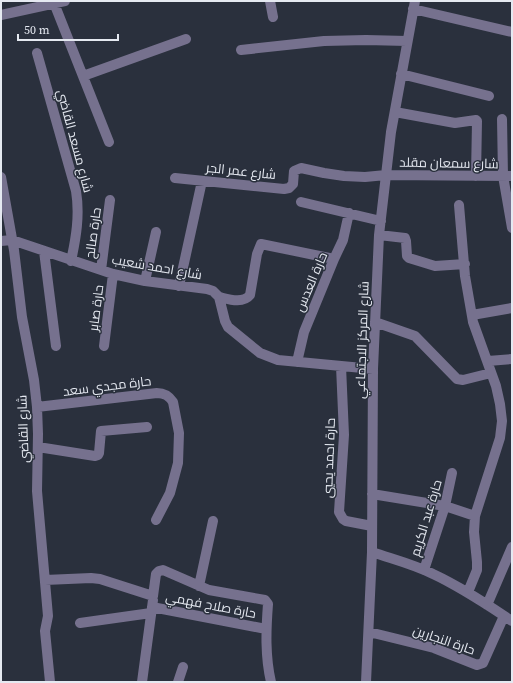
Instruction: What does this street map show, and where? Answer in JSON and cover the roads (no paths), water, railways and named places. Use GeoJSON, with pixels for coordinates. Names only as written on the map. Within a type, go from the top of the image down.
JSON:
{"type":"FeatureCollection","features":[{"type":"Feature","properties":{"kind":"street"},"geometry":{"type":"LineString","coordinates":[[1,15],[65,1]]}},
{"type":"Feature","properties":{"kind":"street"},"geometry":{"type":"LineString","coordinates":[[270,1],[273,17]]}},
{"type":"Feature","properties":{"kind":"street"},"geometry":{"type":"LineString","coordinates":[[54,4],[109,142]]}},
{"type":"Feature","properties":{"kind":"street"},"geometry":{"type":"LineString","coordinates":[[414,5],[512,32]]}},
{"type":"Feature","properties":{"kind":"street","name":"شارع المركز الاجتماعي"},"geometry":{"type":"LineString","coordinates":[[366,682],[372,552],[373,369],[379,235],[395,112],[414,5]]}},
{"type":"Feature","properties":{"kind":"street"},"geometry":{"type":"LineString","coordinates":[[83,76],[186,38]]}},
{"type":"Feature","properties":{"kind":"street"},"geometry":{"type":"LineString","coordinates":[[241,50],[324,41],[407,41]]}},
{"type":"Feature","properties":{"kind":"street","name":"شارع مسعد القاضي"},"geometry":{"type":"LineString","coordinates":[[37,53],[76,191],[78,203],[77,224],[71,261]]}},
{"type":"Feature","properties":{"kind":"street"},"geometry":{"type":"LineString","coordinates":[[401,74],[489,96]]}},
{"type":"Feature","properties":{"kind":"street"},"geometry":{"type":"LineString","coordinates":[[395,112],[455,123],[474,119],[476,120],[476,176]]}},
{"type":"Feature","properties":{"kind":"street"},"geometry":{"type":"LineString","coordinates":[[502,118],[512,228]]}},
{"type":"Feature","properties":{"kind":"street","name":"شارع عمر الجر"},"geometry":{"type":"LineString","coordinates":[[175,178],[284,189],[289,188],[293,184],[294,171],[301,168],[344,176],[365,177],[386,175]]}},
{"type":"Feature","properties":{"kind":"street","name":"شارع سمعان مقلد"},"geometry":{"type":"LineString","coordinates":[[386,175],[508,176]]}},
{"type":"Feature","properties":{"kind":"street","name":"شارع القاضي"},"geometry":{"type":"LineString","coordinates":[[1,176],[37,407],[38,491],[48,616],[45,631],[50,682]]}},
{"type":"Feature","properties":{"kind":"street"},"geometry":{"type":"LineString","coordinates":[[179,286],[202,181]]}},
{"type":"Feature","properties":{"kind":"street","name":"حارة صالح"},"geometry":{"type":"LineString","coordinates":[[101,270],[110,200]]}},
{"type":"Feature","properties":{"kind":"street"},"geometry":{"type":"LineString","coordinates":[[301,202],[381,220]]}},
{"type":"Feature","properties":{"kind":"street"},"geometry":{"type":"LineString","coordinates":[[459,205],[464,264],[473,322],[488,362],[500,404],[502,421],[500,438],[475,516],[474,532],[477,570],[468,592]]}},
{"type":"Feature","properties":{"kind":"street","name":"حارة العدس"},"geometry":{"type":"LineString","coordinates":[[297,362],[304,332],[343,240],[349,213]]}},
{"type":"Feature","properties":{"kind":"street"},"geometry":{"type":"LineString","coordinates":[[145,281],[156,232]]}},
{"type":"Feature","properties":{"kind":"street"},"geometry":{"type":"LineString","coordinates":[[379,235],[405,238],[407,256],[409,258],[435,266],[464,264]]}},
{"type":"Feature","properties":{"kind":"street","name":"شارع احمد شعيب"},"geometry":{"type":"LineString","coordinates":[[1,241],[12,240],[113,274],[145,281],[207,289],[213,291],[219,297],[241,300],[248,298],[250,295],[257,254],[261,244],[334,259]]}},
{"type":"Feature","properties":{"kind":"street"},"geometry":{"type":"LineString","coordinates":[[44,251],[56,346]]}},
{"type":"Feature","properties":{"kind":"street","name":"حارة صابر"},"geometry":{"type":"LineString","coordinates":[[104,346],[113,274]]}},
{"type":"Feature","properties":{"kind":"street"},"geometry":{"type":"LineString","coordinates":[[219,297],[224,320],[228,327],[260,353],[278,360],[373,369]]}},
{"type":"Feature","properties":{"kind":"street"},"geometry":{"type":"LineString","coordinates":[[472,315],[512,308]]}},
{"type":"Feature","properties":{"kind":"street"},"geometry":{"type":"LineString","coordinates":[[375,322],[415,336],[457,379],[463,380],[491,373]]}},
{"type":"Feature","properties":{"kind":"street"},"geometry":{"type":"LineString","coordinates":[[488,362],[512,359]]}},
{"type":"Feature","properties":{"kind":"street","name":"حارة احمد يحيي"},"geometry":{"type":"LineString","coordinates":[[341,366],[344,436],[339,512],[340,516],[346,521],[372,526]]}},
{"type":"Feature","properties":{"kind":"street","name":"حارة مجدي سعد"},"geometry":{"type":"LineString","coordinates":[[37,407],[157,393],[167,395],[171,398],[179,433],[178,463],[170,493],[156,520]]}},
{"type":"Feature","properties":{"kind":"street"},"geometry":{"type":"LineString","coordinates":[[38,447],[96,456],[99,453],[101,431],[147,427]]}},
{"type":"Feature","properties":{"kind":"street","name":"حارة عبد الكريم"},"geometry":{"type":"LineString","coordinates":[[424,570],[445,506],[452,473]]}},
{"type":"Feature","properties":{"kind":"street"},"geometry":{"type":"LineString","coordinates":[[372,494],[445,506],[475,516]]}},
{"type":"Feature","properties":{"kind":"street"},"geometry":{"type":"LineString","coordinates":[[199,586],[213,522]]}},
{"type":"Feature","properties":{"kind":"street"},"geometry":{"type":"LineString","coordinates":[[487,605],[512,547]]}},
{"type":"Feature","properties":{"kind":"street"},"geometry":{"type":"LineString","coordinates":[[372,552],[424,570],[468,592],[508,618]]}},
{"type":"Feature","properties":{"kind":"street"},"geometry":{"type":"LineString","coordinates":[[142,682],[156,574],[161,570],[166,570],[199,586],[221,593],[266,601],[268,604],[266,629],[268,668],[271,682]]}},
{"type":"Feature","properties":{"kind":"street"},"geometry":{"type":"LineString","coordinates":[[45,580],[100,579],[154,596]]}},
{"type":"Feature","properties":{"kind":"street","name":"حارة صلاح فهمي"},"geometry":{"type":"LineString","coordinates":[[80,623],[152,610],[266,629]]}},
{"type":"Feature","properties":{"kind":"street","name":"حارة النجارين"},"geometry":{"type":"LineString","coordinates":[[369,632],[434,648],[477,665],[483,663],[508,618]]}},
{"type":"Feature","properties":{"kind":"street"},"geometry":{"type":"LineString","coordinates":[[178,682],[183,667]]}}]}
